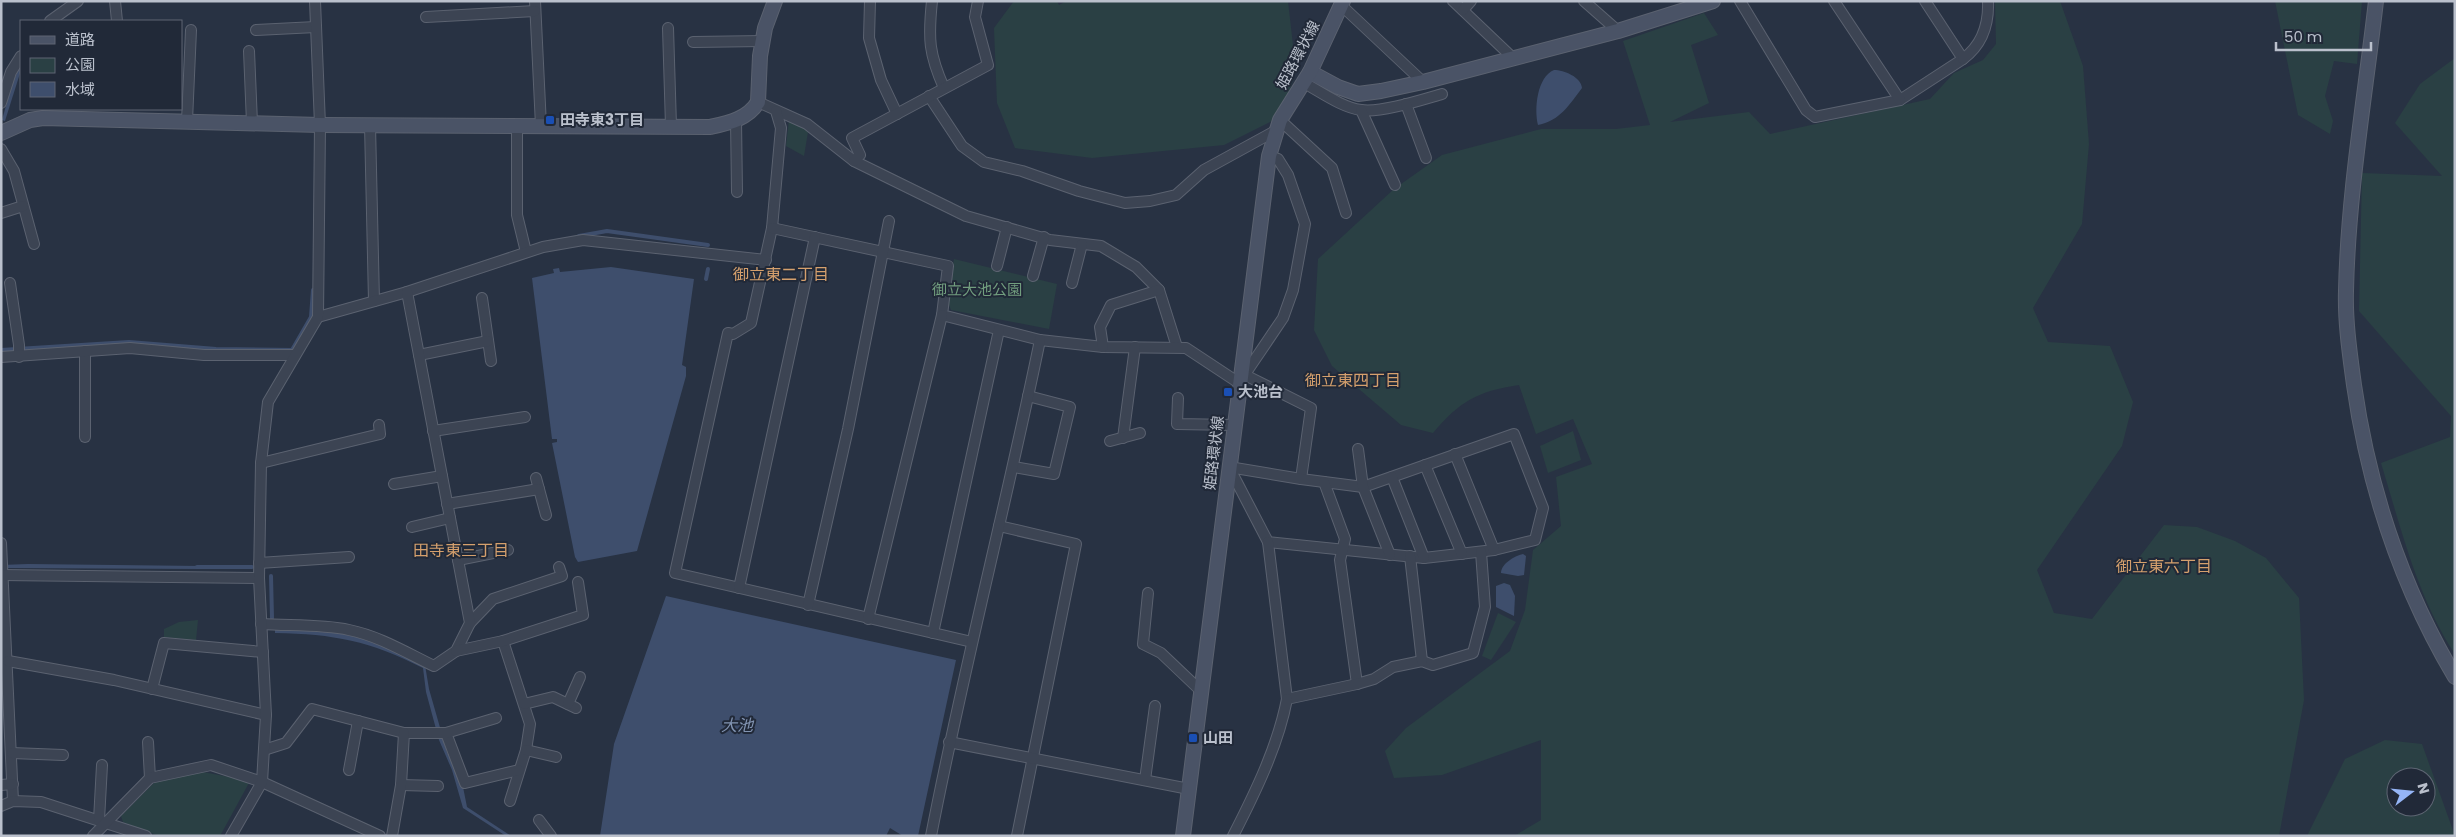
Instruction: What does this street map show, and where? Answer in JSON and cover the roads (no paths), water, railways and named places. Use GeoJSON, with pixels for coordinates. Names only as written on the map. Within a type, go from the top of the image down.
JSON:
{"type":"FeatureCollection","features":[{"type":"Feature","properties":{"kind":"street"},"geometry":{"type":"LineString","coordinates":[[51,20],[78,1]]}},
{"type":"Feature","properties":{"kind":"street"},"geometry":{"type":"LineString","coordinates":[[115,1],[117,20]]}},
{"type":"Feature","properties":{"kind":"street"},"geometry":{"type":"LineString","coordinates":[[231,836],[262,782],[266,715],[259,563],[261,463],[268,402],[318,317],[320,124],[315,1]]}},
{"type":"Feature","properties":{"kind":"street"},"geometry":{"type":"LineString","coordinates":[[1,133],[30,120],[43,118],[130,114],[187,121],[252,123],[710,127],[736,120],[749,113],[758,102],[762,41],[775,1]]}},
{"type":"Feature","properties":{"kind":"street"},"geometry":{"type":"LineString","coordinates":[[870,1],[869,38],[880,80],[897,114]]}},
{"type":"Feature","properties":{"kind":"street"},"geometry":{"type":"LineString","coordinates":[[932,1],[928,39],[933,63],[944,88]]}},
{"type":"Feature","properties":{"kind":"street"},"geometry":{"type":"LineString","coordinates":[[854,161],[860,155],[852,138],[988,65],[975,17],[978,1]]}},
{"type":"Feature","properties":{"kind":"street"},"geometry":{"type":"LineString","coordinates":[[1453,1],[1513,58]]}},
{"type":"Feature","properties":{"kind":"street"},"geometry":{"type":"LineString","coordinates":[[1462,10],[1471,1]]}},
{"type":"Feature","properties":{"kind":"street"},"geometry":{"type":"LineString","coordinates":[[1584,1],[1618,31]]}},
{"type":"Feature","properties":{"kind":"street"},"geometry":{"type":"LineString","coordinates":[[1740,1],[1806,110],[1815,118],[1900,100],[1963,59],[1974,51],[1983,38],[1988,1]]}},
{"type":"Feature","properties":{"kind":"street"},"geometry":{"type":"LineString","coordinates":[[1834,1],[1900,100]]}},
{"type":"Feature","properties":{"kind":"street"},"geometry":{"type":"LineString","coordinates":[[1925,1],[1963,59]]}},
{"type":"Feature","properties":{"kind":"street"},"geometry":{"type":"LineString","coordinates":[[2376,1],[2348,243],[2346,294],[2350,356],[2368,464],[2391,543],[2426,627],[2455,677]]}},
{"type":"Feature","properties":{"kind":"street"},"geometry":{"type":"LineString","coordinates":[[1307,78],[1358,94],[1423,82],[1618,31],[1711,2]]}},
{"type":"Feature","properties":{"kind":"street"},"geometry":{"type":"LineString","coordinates":[[1342,3],[1423,82]]}},
{"type":"Feature","properties":{"kind":"street","name":"姫路環状線"},"geometry":{"type":"LineString","coordinates":[[1183,836],[1269,156],[1278,125],[1307,78],[1342,3]]}},
{"type":"Feature","properties":{"kind":"street"},"geometry":{"type":"LineString","coordinates":[[426,17],[535,6],[541,126]]}},
{"type":"Feature","properties":{"kind":"street"},"geometry":{"type":"LineString","coordinates":[[256,30],[316,27]]}},
{"type":"Feature","properties":{"kind":"street"},"geometry":{"type":"LineString","coordinates":[[668,28],[671,126]]}},
{"type":"Feature","properties":{"kind":"street"},"geometry":{"type":"LineString","coordinates":[[187,121],[191,30]]}},
{"type":"Feature","properties":{"kind":"street"},"geometry":{"type":"LineString","coordinates":[[694,42],[762,41]]}},
{"type":"Feature","properties":{"kind":"street"},"geometry":{"type":"LineString","coordinates":[[249,51],[252,123]]}},
{"type":"Feature","properties":{"kind":"street"},"geometry":{"type":"LineString","coordinates":[[1,102],[11,72],[20,58]]}},
{"type":"Feature","properties":{"kind":"street"},"geometry":{"type":"LineString","coordinates":[[249,63],[261,62]]}},
{"type":"Feature","properties":{"kind":"street"},"geometry":{"type":"LineString","coordinates":[[1307,78],[1338,102],[1361,110],[1406,104],[1442,94]]}},
{"type":"Feature","properties":{"kind":"street"},"geometry":{"type":"LineString","coordinates":[[930,96],[962,146],[984,162],[1022,171],[1079,192],[1125,202],[1150,201],[1176,195],[1204,170],[1278,125],[1332,168],[1346,214]]}},
{"type":"Feature","properties":{"kind":"street"},"geometry":{"type":"LineString","coordinates":[[758,102],[807,124],[854,161],[966,216],[1044,238],[1101,246],[1136,267],[1159,290],[1177,347]]}},
{"type":"Feature","properties":{"kind":"street"},"geometry":{"type":"LineString","coordinates":[[1406,104],[1426,158]]}},
{"type":"Feature","properties":{"kind":"street"},"geometry":{"type":"LineString","coordinates":[[1361,110],[1395,185]]}},
{"type":"Feature","properties":{"kind":"street"},"geometry":{"type":"LineString","coordinates":[[776,111],[781,128],[772,228],[766,260],[751,323],[733,334],[728,333],[675,573],[972,642]]}},
{"type":"Feature","properties":{"kind":"street"},"geometry":{"type":"LineString","coordinates":[[736,120],[737,192]]}},
{"type":"Feature","properties":{"kind":"street"},"geometry":{"type":"LineString","coordinates":[[370,125],[374,301]]}},
{"type":"Feature","properties":{"kind":"street"},"geometry":{"type":"LineString","coordinates":[[517,126],[517,215],[526,252]]}},
{"type":"Feature","properties":{"kind":"street"},"geometry":{"type":"LineString","coordinates":[[1,149],[14,171],[34,244]]}},
{"type":"Feature","properties":{"kind":"street"},"geometry":{"type":"LineString","coordinates":[[1242,379],[1283,318],[1293,290],[1305,224],[1288,175],[1278,159],[1269,156]]}},
{"type":"Feature","properties":{"kind":"street"},"geometry":{"type":"LineString","coordinates":[[1,213],[24,206]]}},
{"type":"Feature","properties":{"kind":"street"},"geometry":{"type":"LineString","coordinates":[[808,605],[848,429],[881,252],[889,221]]}},
{"type":"Feature","properties":{"kind":"street"},"geometry":{"type":"LineString","coordinates":[[997,266],[1007,227]]}},
{"type":"Feature","properties":{"kind":"street"},"geometry":{"type":"LineString","coordinates":[[772,228],[948,266],[942,315],[868,619]]}},
{"type":"Feature","properties":{"kind":"street"},"geometry":{"type":"LineString","coordinates":[[739,588],[815,237]]}},
{"type":"Feature","properties":{"kind":"street"},"geometry":{"type":"LineString","coordinates":[[1033,276],[1044,238]]}},
{"type":"Feature","properties":{"kind":"street"},"geometry":{"type":"LineString","coordinates":[[318,317],[407,292],[543,247],[583,240],[766,260]]}},
{"type":"Feature","properties":{"kind":"street"},"geometry":{"type":"LineString","coordinates":[[1072,283],[1082,244]]}},
{"type":"Feature","properties":{"kind":"street"},"geometry":{"type":"LineString","coordinates":[[10,283],[19,357]]}},
{"type":"Feature","properties":{"kind":"street"},"geometry":{"type":"LineString","coordinates":[[1103,346],[1100,327],[1111,305],[1159,290]]}},
{"type":"Feature","properties":{"kind":"street"},"geometry":{"type":"LineString","coordinates":[[407,292],[470,623]]}},
{"type":"Feature","properties":{"kind":"street"},"geometry":{"type":"LineString","coordinates":[[482,298],[491,361]]}},
{"type":"Feature","properties":{"kind":"street"},"geometry":{"type":"LineString","coordinates":[[942,315],[1040,340],[1103,346],[1186,348],[1242,379],[1311,408],[1301,479]]}},
{"type":"Feature","properties":{"kind":"street"},"geometry":{"type":"LineString","coordinates":[[933,633],[999,330]]}},
{"type":"Feature","properties":{"kind":"street"},"geometry":{"type":"LineString","coordinates":[[931,836],[972,642],[1014,467],[1040,340]]}},
{"type":"Feature","properties":{"kind":"street"},"geometry":{"type":"LineString","coordinates":[[418,355],[488,341]]}},
{"type":"Feature","properties":{"kind":"street"},"geometry":{"type":"LineString","coordinates":[[1123,438],[1135,347]]}},
{"type":"Feature","properties":{"kind":"street"},"geometry":{"type":"LineString","coordinates":[[1,357],[130,348],[204,355],[294,355]]}},
{"type":"Feature","properties":{"kind":"street"},"geometry":{"type":"LineString","coordinates":[[85,351],[85,437]]}},
{"type":"Feature","properties":{"kind":"street"},"geometry":{"type":"LineString","coordinates":[[1014,467],[1054,474],[1070,407],[1028,396]]}},
{"type":"Feature","properties":{"kind":"street"},"geometry":{"type":"LineString","coordinates":[[1178,398],[1177,424],[1234,425]]}},
{"type":"Feature","properties":{"kind":"street"},"geometry":{"type":"LineString","coordinates":[[85,411],[97,411]]}},
{"type":"Feature","properties":{"kind":"street"},"geometry":{"type":"LineString","coordinates":[[433,431],[525,417]]}},
{"type":"Feature","properties":{"kind":"street"},"geometry":{"type":"LineString","coordinates":[[261,463],[336,439],[380,434],[379,425]]}},
{"type":"Feature","properties":{"kind":"street"},"geometry":{"type":"LineString","coordinates":[[1110,441],[1140,433]]}},
{"type":"Feature","properties":{"kind":"street"},"geometry":{"type":"LineString","coordinates":[[1229,467],[1363,487],[1514,434],[1543,508],[1534,540],[1481,552],[1424,558],[1268,542]]}},
{"type":"Feature","properties":{"kind":"street"},"geometry":{"type":"LineString","coordinates":[[1358,449],[1363,487],[1390,555]]}},
{"type":"Feature","properties":{"kind":"street"},"geometry":{"type":"LineString","coordinates":[[1456,454],[1494,550]]}},
{"type":"Feature","properties":{"kind":"street"},"geometry":{"type":"LineString","coordinates":[[1425,465],[1462,554]]}},
{"type":"Feature","properties":{"kind":"street"},"geometry":{"type":"LineString","coordinates":[[1229,467],[1268,542],[1287,699],[1284,716],[1252,798],[1233,836]]}},
{"type":"Feature","properties":{"kind":"street"},"geometry":{"type":"LineString","coordinates":[[394,484],[442,476]]}},
{"type":"Feature","properties":{"kind":"street"},"geometry":{"type":"LineString","coordinates":[[1392,476],[1424,558]]}},
{"type":"Feature","properties":{"kind":"street"},"geometry":{"type":"LineString","coordinates":[[536,478],[546,515]]}},
{"type":"Feature","properties":{"kind":"street"},"geometry":{"type":"LineString","coordinates":[[1324,482],[1345,540],[1340,560],[1357,684]]}},
{"type":"Feature","properties":{"kind":"street"},"geometry":{"type":"LineString","coordinates":[[447,504],[539,490]]}},
{"type":"Feature","properties":{"kind":"street"},"geometry":{"type":"LineString","coordinates":[[412,527],[450,518]]}},
{"type":"Feature","properties":{"kind":"street"},"geometry":{"type":"LineString","coordinates":[[999,526],[1076,544],[1017,836]]}},
{"type":"Feature","properties":{"kind":"street"},"geometry":{"type":"LineString","coordinates":[[1,543],[6,655],[5,700],[12,753],[14,801]]}},
{"type":"Feature","properties":{"kind":"street"},"geometry":{"type":"LineString","coordinates":[[458,560],[508,550]]}},
{"type":"Feature","properties":{"kind":"street"},"geometry":{"type":"LineString","coordinates":[[1287,699],[1374,679],[1394,667],[1422,661],[1433,664],[1473,653],[1485,607],[1481,552]]}},
{"type":"Feature","properties":{"kind":"street"},"geometry":{"type":"LineString","coordinates":[[259,563],[349,556]]}},
{"type":"Feature","properties":{"kind":"street"},"geometry":{"type":"LineString","coordinates":[[1410,556],[1422,661]]}},
{"type":"Feature","properties":{"kind":"street"},"geometry":{"type":"LineString","coordinates":[[456,651],[470,623],[493,599],[562,576],[559,567]]}},
{"type":"Feature","properties":{"kind":"street"},"geometry":{"type":"LineString","coordinates":[[2,575],[259,578]]}},
{"type":"Feature","properties":{"kind":"street"},"geometry":{"type":"LineString","coordinates":[[261,624],[334,628],[352,631],[389,644],[434,666],[456,651],[503,641],[583,615],[578,582]]}},
{"type":"Feature","properties":{"kind":"street"},"geometry":{"type":"LineString","coordinates":[[1148,593],[1143,644],[1161,653],[1201,692]]}},
{"type":"Feature","properties":{"kind":"street"},"geometry":{"type":"LineString","coordinates":[[503,641],[530,724],[526,750],[510,801]]}},
{"type":"Feature","properties":{"kind":"street"},"geometry":{"type":"LineString","coordinates":[[152,689],[164,643],[263,652]]}},
{"type":"Feature","properties":{"kind":"street"},"geometry":{"type":"LineString","coordinates":[[6,655],[266,715]]}},
{"type":"Feature","properties":{"kind":"street"},"geometry":{"type":"LineString","coordinates":[[524,704],[553,697],[572,706],[581,677]]}},
{"type":"Feature","properties":{"kind":"street"},"geometry":{"type":"LineString","coordinates":[[1145,780],[1155,706]]}},
{"type":"Feature","properties":{"kind":"street"},"geometry":{"type":"LineString","coordinates":[[264,750],[286,743],[312,709],[404,733],[441,733],[496,718]]}},
{"type":"Feature","properties":{"kind":"street"},"geometry":{"type":"LineString","coordinates":[[349,770],[358,721]]}},
{"type":"Feature","properties":{"kind":"street"},"geometry":{"type":"LineString","coordinates":[[392,836],[401,785],[404,733]]}},
{"type":"Feature","properties":{"kind":"street"},"geometry":{"type":"LineString","coordinates":[[441,733],[464,783],[519,770]]}},
{"type":"Feature","properties":{"kind":"street"},"geometry":{"type":"LineString","coordinates":[[148,742],[150,778]]}},
{"type":"Feature","properties":{"kind":"street"},"geometry":{"type":"LineString","coordinates":[[950,742],[1189,789]]}},
{"type":"Feature","properties":{"kind":"street"},"geometry":{"type":"LineString","coordinates":[[526,750],[556,757]]}},
{"type":"Feature","properties":{"kind":"street"},"geometry":{"type":"LineString","coordinates":[[12,753],[62,755]]}},
{"type":"Feature","properties":{"kind":"street"},"geometry":{"type":"LineString","coordinates":[[93,836],[104,821],[150,778],[210,764],[262,782],[380,836]]}},
{"type":"Feature","properties":{"kind":"street"},"geometry":{"type":"LineString","coordinates":[[102,765],[104,821]]}},
{"type":"Feature","properties":{"kind":"street"},"geometry":{"type":"LineString","coordinates":[[1,784],[13,784]]}},
{"type":"Feature","properties":{"kind":"street"},"geometry":{"type":"LineString","coordinates":[[401,785],[438,786]]}},
{"type":"Feature","properties":{"kind":"street"},"geometry":{"type":"LineString","coordinates":[[1,806],[14,801],[41,802],[146,836]]}},
{"type":"Feature","properties":{"kind":"street"},"geometry":{"type":"LineString","coordinates":[[539,820],[551,836]]}},
{"type":"Feature","properties":{"kind":"water"},"geometry":{"type":"Polygon","coordinates":[[[20,65],[20,73],[5,121],[2,120],[12,84],[20,65]]]}},
{"type":"Feature","properties":{"kind":"water"},"geometry":{"type":"Polygon","coordinates":[[[1554,70],[1562,71],[1575,77],[1582,88],[1559,116],[1538,125],[1536,111],[1540,86],[1548,74],[1554,70]]]}},
{"type":"Feature","properties":{"kind":"water"},"geometry":{"type":"Polygon","coordinates":[[[611,267],[694,279],[682,365],[686,367],[686,376],[637,551],[578,562],[575,557],[552,443],[557,442],[557,439],[552,439],[532,278],[554,273],[553,269],[559,268],[560,272],[611,267]]]}},
{"type":"Feature","properties":{"kind":"water"},"geometry":{"type":"Polygon","coordinates":[[[1523,554],[1526,556],[1524,575],[1518,576],[1501,573],[1503,567],[1509,561],[1523,554]]]}},
{"type":"Feature","properties":{"kind":"water"},"geometry":{"type":"Polygon","coordinates":[[[1,565],[202,566],[201,569],[1,568],[1,565]]]}},
{"type":"Feature","properties":{"kind":"water"},"geometry":{"type":"Polygon","coordinates":[[[1504,583],[1510,585],[1515,596],[1514,616],[1496,607],[1496,586],[1504,583]]]}},
{"type":"Feature","properties":{"kind":"water","name":"大池"},"geometry":{"type":"Polygon","coordinates":[[[666,596],[956,660],[918,836],[903,836],[890,828],[886,836],[600,836],[614,744],[666,596]]]}},
{"type":"Feature","properties":{"kind":"water"},"geometry":{"type":"Polygon","coordinates":[[[275,629],[323,630],[361,636],[425,665],[429,689],[447,752],[463,787],[467,807],[511,836],[506,836],[463,808],[452,770],[439,740],[426,692],[423,668],[368,645],[334,637],[275,633],[275,629]]]}},
{"type":"Feature","properties":{"kind":"waterway"},"geometry":{"type":"LineString","coordinates":[[579,236],[607,231],[708,245]]}},
{"type":"Feature","properties":{"kind":"waterway"},"geometry":{"type":"LineString","coordinates":[[706,279],[708,269]]}},
{"type":"Feature","properties":{"kind":"waterway"},"geometry":{"type":"LineString","coordinates":[[1,350],[129,342],[216,349],[292,350],[311,317],[313,290]]}},
{"type":"Feature","properties":{"kind":"waterway"},"geometry":{"type":"LineString","coordinates":[[197,567],[252,567]]}},
{"type":"Feature","properties":{"kind":"waterway"},"geometry":{"type":"LineString","coordinates":[[271,576],[272,618]]}},
{"type":"Feature","properties":{"kind":"place","name":"田寺東3丁目"},"geometry":{"type":"Point","coordinates":[550,120]}},
{"type":"Feature","properties":{"kind":"place","name":"大池台"},"geometry":{"type":"Point","coordinates":[1228,392]}},
{"type":"Feature","properties":{"kind":"place","name":"山田"},"geometry":{"type":"Point","coordinates":[1193,738]}},
{"type":"Feature","properties":{"kind":"district","name":"御立東二丁目"},"geometry":{"type":"Point","coordinates":[781,274]}},
{"type":"Feature","properties":{"kind":"district","name":"御立東四丁目"},"geometry":{"type":"Point","coordinates":[1353,380]}},
{"type":"Feature","properties":{"kind":"district","name":"田寺東三丁目"},"geometry":{"type":"Point","coordinates":[461,550]}},
{"type":"Feature","properties":{"kind":"district","name":"御立東六丁目"},"geometry":{"type":"Point","coordinates":[2164,566]}},
{"type":"Feature","properties":{"kind":"park label","name":"御立大池公園"},"geometry":{"type":"Point","coordinates":[977,290]}}]}
